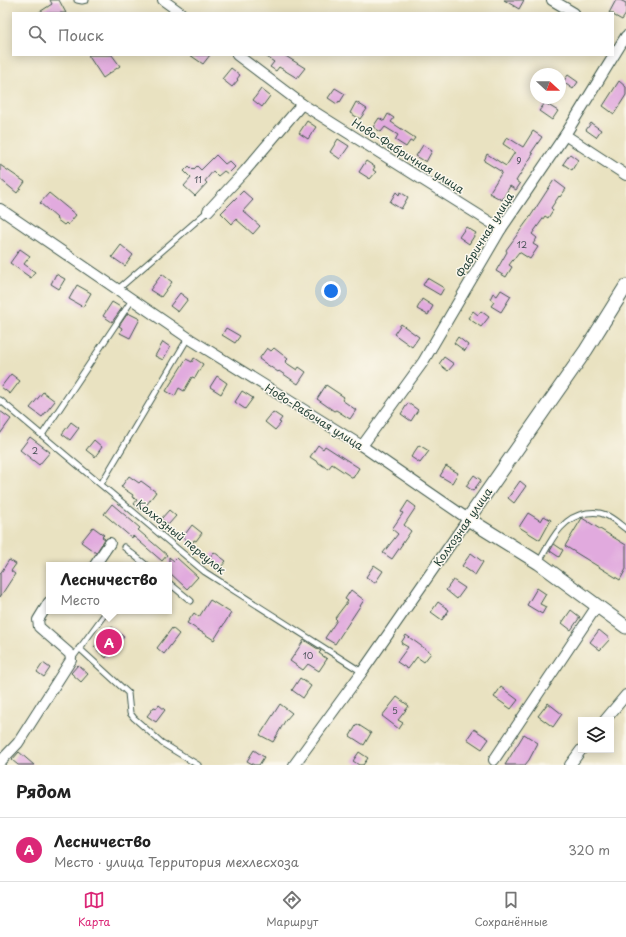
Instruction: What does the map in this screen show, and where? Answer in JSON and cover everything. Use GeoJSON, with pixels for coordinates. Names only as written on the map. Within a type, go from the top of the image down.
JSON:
{"type":"FeatureCollection","features":[{"type":"Feature","properties":{"kind":"street"},"geometry":{"type":"LineString","coordinates":[[163,0],[180,12]]}},
{"type":"Feature","properties":{"kind":"street"},"geometry":{"type":"LineString","coordinates":[[552,0],[572,12]]}},
{"type":"Feature","properties":{"kind":"street"},"geometry":{"type":"LineString","coordinates":[[614,36],[624,39]]}},
{"type":"Feature","properties":{"kind":"street","name":"Фабричная улица"},"geometry":{"type":"LineString","coordinates":[[614,55],[624,39]]}},
{"type":"Feature","properties":{"kind":"street","name":"Ново-Фабричная улица"},"geometry":{"type":"LineString","coordinates":[[238,56],[302,104],[501,229]]}},
{"type":"Feature","properties":{"kind":"street","name":"Фабричная улица"},"geometry":{"type":"LineString","coordinates":[[362,446],[422,362],[501,229],[564,135],[613,56]]}},
{"type":"Feature","properties":{"kind":"street"},"geometry":{"type":"LineString","coordinates":[[208,211],[245,171],[302,104]]}},
{"type":"Feature","properties":{"kind":"street"},"geometry":{"type":"LineString","coordinates":[[564,135],[626,175]]}},
{"type":"Feature","properties":{"kind":"street","name":"Ново-Рабочая улица"},"geometry":{"type":"LineString","coordinates":[[0,209],[188,338],[362,446],[468,519],[538,562],[626,627]]}},
{"type":"Feature","properties":{"kind":"street","name":"Колхозная улица"},"geometry":{"type":"LineString","coordinates":[[298,763],[586,350],[626,286]]}},
{"type":"Feature","properties":{"kind":"street"},"geometry":{"type":"LineString","coordinates":[[97,562],[110,543]]}},
{"type":"Feature","properties":{"kind":"street"},"geometry":{"type":"LineString","coordinates":[[494,760],[597,606]]}},
{"type":"Feature","properties":{"kind":"street"},"geometry":{"type":"LineString","coordinates":[[0,762],[18,743],[71,660],[70,654],[39,627],[38,620],[46,607]]}},
{"type":"Feature","properties":{"kind":"street"},"geometry":{"type":"LineString","coordinates":[[608,717],[626,695]]}},
{"type":"Feature","properties":{"kind":"street"},"geometry":{"type":"LineString","coordinates":[[570,765],[579,753]]}},
{"type":"Feature","properties":{"kind":"lane"},"geometry":{"type":"LineString","coordinates":[[78,0],[82,2],[86,0]]}},
{"type":"Feature","properties":{"kind":"lane"},"geometry":{"type":"LineString","coordinates":[[117,290],[208,211]]}},
{"type":"Feature","properties":{"kind":"lane"},"geometry":{"type":"LineString","coordinates":[[42,435],[132,300]]}},
{"type":"Feature","properties":{"kind":"lane"},"geometry":{"type":"LineString","coordinates":[[101,484],[188,338]]}},
{"type":"Feature","properties":{"kind":"lane","name":"Колхозный переулок"},"geometry":{"type":"LineString","coordinates":[[0,400],[211,577],[362,672]]}},
{"type":"Feature","properties":{"kind":"lane"},"geometry":{"type":"LineString","coordinates":[[538,562],[560,527],[578,515],[599,512],[606,514],[626,529]]}},
{"type":"Feature","properties":{"kind":"lane"},"geometry":{"type":"LineString","coordinates":[[124,547],[142,562]]}},
{"type":"Feature","properties":{"kind":"lane"},"geometry":{"type":"LineString","coordinates":[[172,585],[191,601]]}},
{"type":"Feature","properties":{"kind":"lane"},"geometry":{"type":"LineString","coordinates":[[71,660],[105,614]]}},
{"type":"Feature","properties":{"kind":"lane"},"geometry":{"type":"LineString","coordinates":[[80,648],[128,693],[130,713],[134,718],[162,743],[198,765]]}},
{"type":"Feature","properties":{"kind":"building"},"geometry":{"type":"Polygon","coordinates":[[[50,0],[59,0],[65,12],[40,12],[52,4],[50,0]]]}},
{"type":"Feature","properties":{"kind":"building"},"geometry":{"type":"Polygon","coordinates":[[[504,0],[524,0],[519,9],[504,0]]]}},
{"type":"Feature","properties":{"kind":"building"},"geometry":{"type":"Polygon","coordinates":[[[616,0],[626,3],[626,14],[622,20],[614,16],[614,12],[610,12],[616,0]]]}},
{"type":"Feature","properties":{"kind":"building"},"geometry":{"type":"Polygon","coordinates":[[[89,56],[113,56],[120,66],[103,78],[89,56]]]}},
{"type":"Feature","properties":{"kind":"building"},"geometry":{"type":"Polygon","coordinates":[[[191,56],[209,56],[203,64],[191,56]]]}},
{"type":"Feature","properties":{"kind":"building"},"geometry":{"type":"Polygon","coordinates":[[[265,56],[286,56],[305,68],[297,78],[279,67],[276,71],[270,67],[274,62],[265,56]]]}},
{"type":"Feature","properties":{"kind":"building"},"geometry":{"type":"Polygon","coordinates":[[[231,68],[240,75],[232,87],[222,79],[231,68]]]}},
{"type":"Feature","properties":{"kind":"building"},"geometry":{"type":"Polygon","coordinates":[[[568,75],[578,82],[573,89],[566,84],[566,78],[568,75]]]}},
{"type":"Feature","properties":{"kind":"building"},"geometry":{"type":"Polygon","coordinates":[[[619,81],[626,87],[626,95],[614,114],[603,106],[619,81]]]}},
{"type":"Feature","properties":{"kind":"building"},"geometry":{"type":"Polygon","coordinates":[[[335,88],[345,94],[337,104],[328,98],[335,88]]]}},
{"type":"Feature","properties":{"kind":"building"},"geometry":{"type":"Polygon","coordinates":[[[261,89],[270,96],[262,107],[253,100],[261,89]]]}},
{"type":"Feature","properties":{"kind":"building"},"geometry":{"type":"Polygon","coordinates":[[[356,102],[367,109],[360,119],[350,113],[356,102]]]}},
{"type":"Feature","properties":{"kind":"building"},"geometry":{"type":"Polygon","coordinates":[[[544,104],[547,104],[558,111],[552,120],[539,111],[544,104]]]}},
{"type":"Feature","properties":{"kind":"building"},"geometry":{"type":"Polygon","coordinates":[[[388,114],[394,118],[391,122],[415,138],[412,142],[410,141],[406,147],[395,140],[398,135],[385,127],[381,132],[373,127],[379,118],[384,121],[388,114]]]}},
{"type":"Feature","properties":{"kind":"building"},"geometry":{"type":"Polygon","coordinates":[[[307,121],[316,127],[308,139],[299,133],[307,121]]]}},
{"type":"Feature","properties":{"kind":"building"},"geometry":{"type":"Polygon","coordinates":[[[591,123],[601,130],[596,137],[586,130],[591,123]]]}},
{"type":"Feature","properties":{"kind":"building"},"geometry":{"type":"Polygon","coordinates":[[[533,131],[542,137],[531,153],[533,154],[516,181],[520,184],[516,190],[510,186],[502,200],[489,193],[502,172],[484,161],[487,154],[506,166],[515,152],[503,144],[507,137],[523,147],[533,131]]]}},
{"type":"Feature","properties":{"kind":"building"},"geometry":{"type":"Polygon","coordinates":[[[338,139],[349,146],[340,159],[330,152],[338,139]]]}},
{"type":"Feature","properties":{"kind":"building"},"geometry":{"type":"Polygon","coordinates":[[[423,145],[432,151],[426,162],[416,156],[423,145]]]}},
{"type":"Feature","properties":{"kind":"building"},"geometry":{"type":"Polygon","coordinates":[[[570,154],[578,160],[572,170],[563,164],[570,154]]]}},
{"type":"Feature","properties":{"kind":"building"},"geometry":{"type":"Polygon","coordinates":[[[216,155],[225,164],[229,161],[235,167],[228,174],[224,171],[218,176],[213,171],[205,181],[207,183],[195,196],[184,186],[191,178],[184,171],[189,166],[193,170],[197,166],[201,170],[216,155]]]}},
{"type":"Feature","properties":{"kind":"building"},"geometry":{"type":"Polygon","coordinates":[[[366,161],[375,167],[373,170],[376,172],[370,179],[359,172],[366,161]]]}},
{"type":"Feature","properties":{"kind":"building"},"geometry":{"type":"Polygon","coordinates":[[[0,165],[25,182],[17,193],[0,179],[0,165]]]}},
{"type":"Feature","properties":{"kind":"building"},"geometry":{"type":"Polygon","coordinates":[[[554,180],[566,189],[551,208],[553,210],[548,218],[545,216],[532,234],[537,238],[533,244],[538,247],[530,259],[519,252],[509,265],[512,267],[506,277],[496,271],[507,252],[506,250],[554,180]]]}},
{"type":"Feature","properties":{"kind":"building"},"geometry":{"type":"Polygon","coordinates":[[[243,191],[253,200],[243,211],[260,226],[253,234],[236,219],[232,224],[221,213],[243,191]]]}},
{"type":"Feature","properties":{"kind":"building"},"geometry":{"type":"Polygon","coordinates":[[[396,192],[399,195],[400,192],[408,197],[401,209],[390,202],[396,192]]]}},
{"type":"Feature","properties":{"kind":"building"},"geometry":{"type":"Polygon","coordinates":[[[49,193],[76,215],[68,225],[66,223],[64,225],[56,219],[57,218],[40,203],[49,193]]]}},
{"type":"Feature","properties":{"kind":"building"},"geometry":{"type":"Polygon","coordinates":[[[466,227],[476,233],[469,244],[459,237],[466,227]]]}},
{"type":"Feature","properties":{"kind":"building"},"geometry":{"type":"Polygon","coordinates":[[[121,245],[133,255],[125,266],[112,257],[121,245]]]}},
{"type":"Feature","properties":{"kind":"building"},"geometry":{"type":"Polygon","coordinates":[[[20,249],[30,256],[24,264],[35,272],[31,278],[10,263],[20,249]]]}},
{"type":"Feature","properties":{"kind":"building"},"geometry":{"type":"Polygon","coordinates":[[[56,274],[65,279],[59,289],[51,284],[56,274]]]}},
{"type":"Feature","properties":{"kind":"building"},"geometry":{"type":"Polygon","coordinates":[[[162,274],[172,282],[161,297],[150,290],[162,274]]]}},
{"type":"Feature","properties":{"kind":"building"},"geometry":{"type":"Polygon","coordinates":[[[427,278],[444,288],[440,295],[423,285],[427,278]]]}},
{"type":"Feature","properties":{"kind":"building"},"geometry":{"type":"Polygon","coordinates":[[[77,285],[91,293],[83,307],[69,299],[77,285]]]}},
{"type":"Feature","properties":{"kind":"building"},"geometry":{"type":"Polygon","coordinates":[[[501,290],[511,296],[501,312],[491,306],[494,302],[490,299],[493,293],[497,296],[501,290]]]}},
{"type":"Feature","properties":{"kind":"building"},"geometry":{"type":"Polygon","coordinates":[[[180,293],[188,299],[178,312],[170,306],[180,293]]]}},
{"type":"Feature","properties":{"kind":"building"},"geometry":{"type":"Polygon","coordinates":[[[422,299],[433,306],[428,315],[417,309],[422,299]]]}},
{"type":"Feature","properties":{"kind":"building"},"geometry":{"type":"Polygon","coordinates":[[[112,302],[122,308],[112,322],[103,316],[112,302]]]}},
{"type":"Feature","properties":{"kind":"building"},"geometry":{"type":"Polygon","coordinates":[[[473,311],[478,315],[481,311],[489,317],[481,327],[468,318],[473,311]]]}},
{"type":"Feature","properties":{"kind":"building"},"geometry":{"type":"Polygon","coordinates":[[[128,313],[140,319],[130,338],[120,333],[122,328],[119,326],[128,313]]]}},
{"type":"Feature","properties":{"kind":"building"},"geometry":{"type":"Polygon","coordinates":[[[401,324],[419,337],[412,347],[394,334],[401,324]]]}},
{"type":"Feature","properties":{"kind":"building"},"geometry":{"type":"Polygon","coordinates":[[[226,328],[240,336],[235,343],[222,335],[226,328]]]}},
{"type":"Feature","properties":{"kind":"building"},"geometry":{"type":"Polygon","coordinates":[[[458,337],[468,345],[465,351],[454,343],[458,337]]]}},
{"type":"Feature","properties":{"kind":"building"},"geometry":{"type":"Polygon","coordinates":[[[163,342],[170,347],[163,360],[155,356],[163,342]]]}},
{"type":"Feature","properties":{"kind":"building"},"geometry":{"type":"Polygon","coordinates":[[[267,348],[271,351],[274,348],[288,359],[285,362],[297,370],[299,367],[306,372],[298,384],[259,359],[267,348]]]}},
{"type":"Feature","properties":{"kind":"building"},"geometry":{"type":"Polygon","coordinates":[[[444,357],[454,364],[448,371],[439,364],[444,357]]]}},
{"type":"Feature","properties":{"kind":"building"},"geometry":{"type":"Polygon","coordinates":[[[194,358],[203,364],[195,378],[192,377],[184,391],[179,388],[175,396],[166,391],[186,359],[192,362],[194,358]]]}},
{"type":"Feature","properties":{"kind":"building"},"geometry":{"type":"Polygon","coordinates":[[[11,374],[20,381],[10,394],[1,387],[11,374]]]}},
{"type":"Feature","properties":{"kind":"building"},"geometry":{"type":"Polygon","coordinates":[[[217,376],[227,383],[221,394],[210,387],[217,376]]]}},
{"type":"Feature","properties":{"kind":"building"},"geometry":{"type":"Polygon","coordinates":[[[326,385],[344,397],[342,400],[356,410],[350,419],[336,410],[334,411],[317,399],[326,385]]]}},
{"type":"Feature","properties":{"kind":"building"},"geometry":{"type":"Polygon","coordinates":[[[242,391],[253,398],[245,409],[235,402],[242,391]]]}},
{"type":"Feature","properties":{"kind":"building"},"geometry":{"type":"Polygon","coordinates":[[[43,392],[55,401],[42,417],[30,408],[43,392]]]}},
{"type":"Feature","properties":{"kind":"building"},"geometry":{"type":"Polygon","coordinates":[[[408,403],[418,410],[411,421],[401,414],[408,403]]]}},
{"type":"Feature","properties":{"kind":"building"},"geometry":{"type":"Polygon","coordinates":[[[0,411],[11,419],[0,434],[0,411]]]}},
{"type":"Feature","properties":{"kind":"building"},"geometry":{"type":"Polygon","coordinates":[[[273,412],[282,418],[279,422],[281,423],[275,430],[265,422],[273,412]]]}},
{"type":"Feature","properties":{"kind":"building"},"geometry":{"type":"Polygon","coordinates":[[[71,422],[79,428],[70,440],[62,434],[71,422]]]}},
{"type":"Feature","properties":{"kind":"building"},"geometry":{"type":"Polygon","coordinates":[[[30,437],[50,452],[39,465],[20,450],[30,437]]]}},
{"type":"Feature","properties":{"kind":"building"},"geometry":{"type":"Polygon","coordinates":[[[94,440],[102,447],[95,457],[86,450],[94,440]]]}},
{"type":"Feature","properties":{"kind":"building"},"geometry":{"type":"Polygon","coordinates":[[[318,445],[323,449],[325,446],[359,468],[353,478],[332,464],[328,469],[310,457],[318,445]]]}},
{"type":"Feature","properties":{"kind":"building"},"geometry":{"type":"Polygon","coordinates":[[[419,445],[429,451],[420,463],[411,457],[419,445]]]}},
{"type":"Feature","properties":{"kind":"building"},"geometry":{"type":"Polygon","coordinates":[[[446,466],[458,473],[452,483],[440,476],[446,466]]]}},
{"type":"Feature","properties":{"kind":"building"},"geometry":{"type":"Polygon","coordinates":[[[474,475],[481,480],[473,491],[466,486],[474,475]]]}},
{"type":"Feature","properties":{"kind":"building"},"geometry":{"type":"Polygon","coordinates":[[[129,476],[139,483],[141,481],[156,492],[142,511],[134,504],[137,500],[132,497],[133,495],[121,487],[129,476]]]}},
{"type":"Feature","properties":{"kind":"building"},"geometry":{"type":"Polygon","coordinates":[[[520,481],[526,486],[514,503],[508,498],[520,481]]]}},
{"type":"Feature","properties":{"kind":"building"},"geometry":{"type":"Polygon","coordinates":[[[408,501],[416,507],[404,525],[411,531],[392,559],[383,553],[398,534],[392,529],[403,513],[401,512],[408,501]]]}},
{"type":"Feature","properties":{"kind":"building"},"geometry":{"type":"Polygon","coordinates":[[[112,504],[140,528],[138,530],[167,555],[162,561],[104,514],[112,504]]]}},
{"type":"Feature","properties":{"kind":"building"},"geometry":{"type":"Polygon","coordinates":[[[169,510],[176,516],[168,525],[161,519],[169,510]]]}},
{"type":"Feature","properties":{"kind":"building"},"geometry":{"type":"Polygon","coordinates":[[[528,513],[541,521],[544,516],[551,520],[540,540],[519,527],[528,513]]]}},
{"type":"Feature","properties":{"kind":"building"},"geometry":{"type":"Polygon","coordinates":[[[582,518],[626,545],[626,569],[620,580],[565,546],[582,518]]]}},
{"type":"Feature","properties":{"kind":"building"},"geometry":{"type":"Polygon","coordinates":[[[192,525],[202,533],[196,541],[194,540],[192,544],[183,537],[192,525]]]}},
{"type":"Feature","properties":{"kind":"building"},"geometry":{"type":"Polygon","coordinates":[[[93,527],[104,535],[102,537],[105,539],[96,553],[81,542],[93,527]]]}},
{"type":"Feature","properties":{"kind":"building"},"geometry":{"type":"Polygon","coordinates":[[[554,544],[563,550],[559,557],[550,551],[554,544]]]}},
{"type":"Feature","properties":{"kind":"building"},"geometry":{"type":"Polygon","coordinates":[[[214,552],[226,561],[221,567],[209,558],[214,552]]]}},
{"type":"Feature","properties":{"kind":"building"},"geometry":{"type":"Polygon","coordinates":[[[471,553],[483,562],[475,575],[462,566],[471,553]]]}},
{"type":"Feature","properties":{"kind":"building"},"geometry":{"type":"Polygon","coordinates":[[[169,557],[174,561],[177,558],[198,577],[187,589],[172,575],[172,562],[169,562],[169,557]]]}},
{"type":"Feature","properties":{"kind":"building"},"geometry":{"type":"Polygon","coordinates":[[[9,560],[16,564],[11,571],[15,574],[0,597],[0,574],[9,560]]]}},
{"type":"Feature","properties":{"kind":"building"},"geometry":{"type":"Polygon","coordinates":[[[374,565],[383,571],[375,583],[366,577],[374,565]]]}},
{"type":"Feature","properties":{"kind":"building"},"geometry":{"type":"Polygon","coordinates":[[[453,580],[465,588],[457,599],[446,590],[453,580]]]}},
{"type":"Feature","properties":{"kind":"building"},"geometry":{"type":"Polygon","coordinates":[[[537,588],[546,594],[540,604],[546,607],[542,614],[527,605],[537,588]]]}},
{"type":"Feature","properties":{"kind":"building"},"geometry":{"type":"Polygon","coordinates":[[[351,590],[364,600],[335,644],[325,638],[337,620],[335,618],[348,601],[345,599],[351,590]]]}},
{"type":"Feature","properties":{"kind":"building"},"geometry":{"type":"Polygon","coordinates":[[[210,600],[231,613],[214,640],[187,623],[194,613],[199,617],[210,600]]]}},
{"type":"Feature","properties":{"kind":"building"},"geometry":{"type":"Polygon","coordinates":[[[438,602],[449,610],[442,620],[431,612],[438,602]]]}},
{"type":"Feature","properties":{"kind":"building"},"geometry":{"type":"Polygon","coordinates":[[[571,610],[580,617],[571,630],[562,623],[571,610]]]}},
{"type":"Feature","properties":{"kind":"building"},"geometry":{"type":"Polygon","coordinates":[[[112,627],[124,637],[106,658],[94,647],[112,627]]]}},
{"type":"Feature","properties":{"kind":"building"},"geometry":{"type":"Polygon","coordinates":[[[172,628],[179,634],[164,654],[157,648],[172,628]]]}},
{"type":"Feature","properties":{"kind":"building"},"geometry":{"type":"Polygon","coordinates":[[[599,630],[610,639],[600,650],[590,642],[599,630]]]}},
{"type":"Feature","properties":{"kind":"building"},"geometry":{"type":"Polygon","coordinates":[[[406,635],[431,653],[424,662],[417,657],[408,669],[397,662],[408,647],[401,643],[406,635]]]}},
{"type":"Feature","properties":{"kind":"building"},"geometry":{"type":"Polygon","coordinates":[[[304,640],[321,651],[319,653],[327,659],[319,671],[308,664],[303,670],[290,661],[304,640]]]}},
{"type":"Feature","properties":{"kind":"building"},"geometry":{"type":"Polygon","coordinates":[[[43,663],[50,668],[44,677],[37,672],[43,663]]]}},
{"type":"Feature","properties":{"kind":"building"},"geometry":{"type":"Polygon","coordinates":[[[78,665],[88,674],[81,682],[71,673],[78,665]]]}},
{"type":"Feature","properties":{"kind":"building"},"geometry":{"type":"Polygon","coordinates":[[[300,678],[311,686],[303,698],[292,690],[300,678]]]}},
{"type":"Feature","properties":{"kind":"building"},"geometry":{"type":"Polygon","coordinates":[[[501,687],[518,700],[511,709],[494,697],[501,687]]]}},
{"type":"Feature","properties":{"kind":"building"},"geometry":{"type":"Polygon","coordinates":[[[397,697],[409,706],[398,720],[403,723],[399,729],[382,716],[397,697]]]}},
{"type":"Feature","properties":{"kind":"building"},"geometry":{"type":"Polygon","coordinates":[[[548,703],[562,714],[553,727],[538,716],[548,703]]]}},
{"type":"Feature","properties":{"kind":"building"},"geometry":{"type":"Polygon","coordinates":[[[280,704],[292,713],[285,721],[273,742],[260,735],[280,704]]]}},
{"type":"Feature","properties":{"kind":"building"},"geometry":{"type":"Polygon","coordinates":[[[159,705],[165,710],[156,722],[147,716],[154,707],[157,708],[159,705]]]}},
{"type":"Feature","properties":{"kind":"building"},"geometry":{"type":"Polygon","coordinates":[[[357,724],[371,733],[364,745],[350,736],[357,724]]]}},
{"type":"Feature","properties":{"kind":"building"},"geometry":{"type":"Polygon","coordinates":[[[474,729],[489,739],[482,749],[467,739],[474,729]]]}},
{"type":"Feature","properties":{"kind":"building"},"geometry":{"type":"Polygon","coordinates":[[[524,734],[538,743],[529,760],[525,765],[505,765],[524,734]]]}},
{"type":"Feature","properties":{"kind":"building"},"geometry":{"type":"Polygon","coordinates":[[[254,750],[264,757],[259,765],[254,765],[247,761],[254,750]]]}},
{"type":"Feature","properties":{"kind":"building"},"geometry":{"type":"Polygon","coordinates":[[[19,752],[34,765],[18,765],[12,760],[19,752]]]}},
{"type":"Feature","properties":{"kind":"building"},"geometry":{"type":"Polygon","coordinates":[[[359,752],[368,758],[363,765],[359,765],[353,761],[359,752]]]}},
{"type":"Feature","properties":{"kind":"place","name":"Лесничество"},"geometry":{"type":"Point","coordinates":[109,642]}}]}
